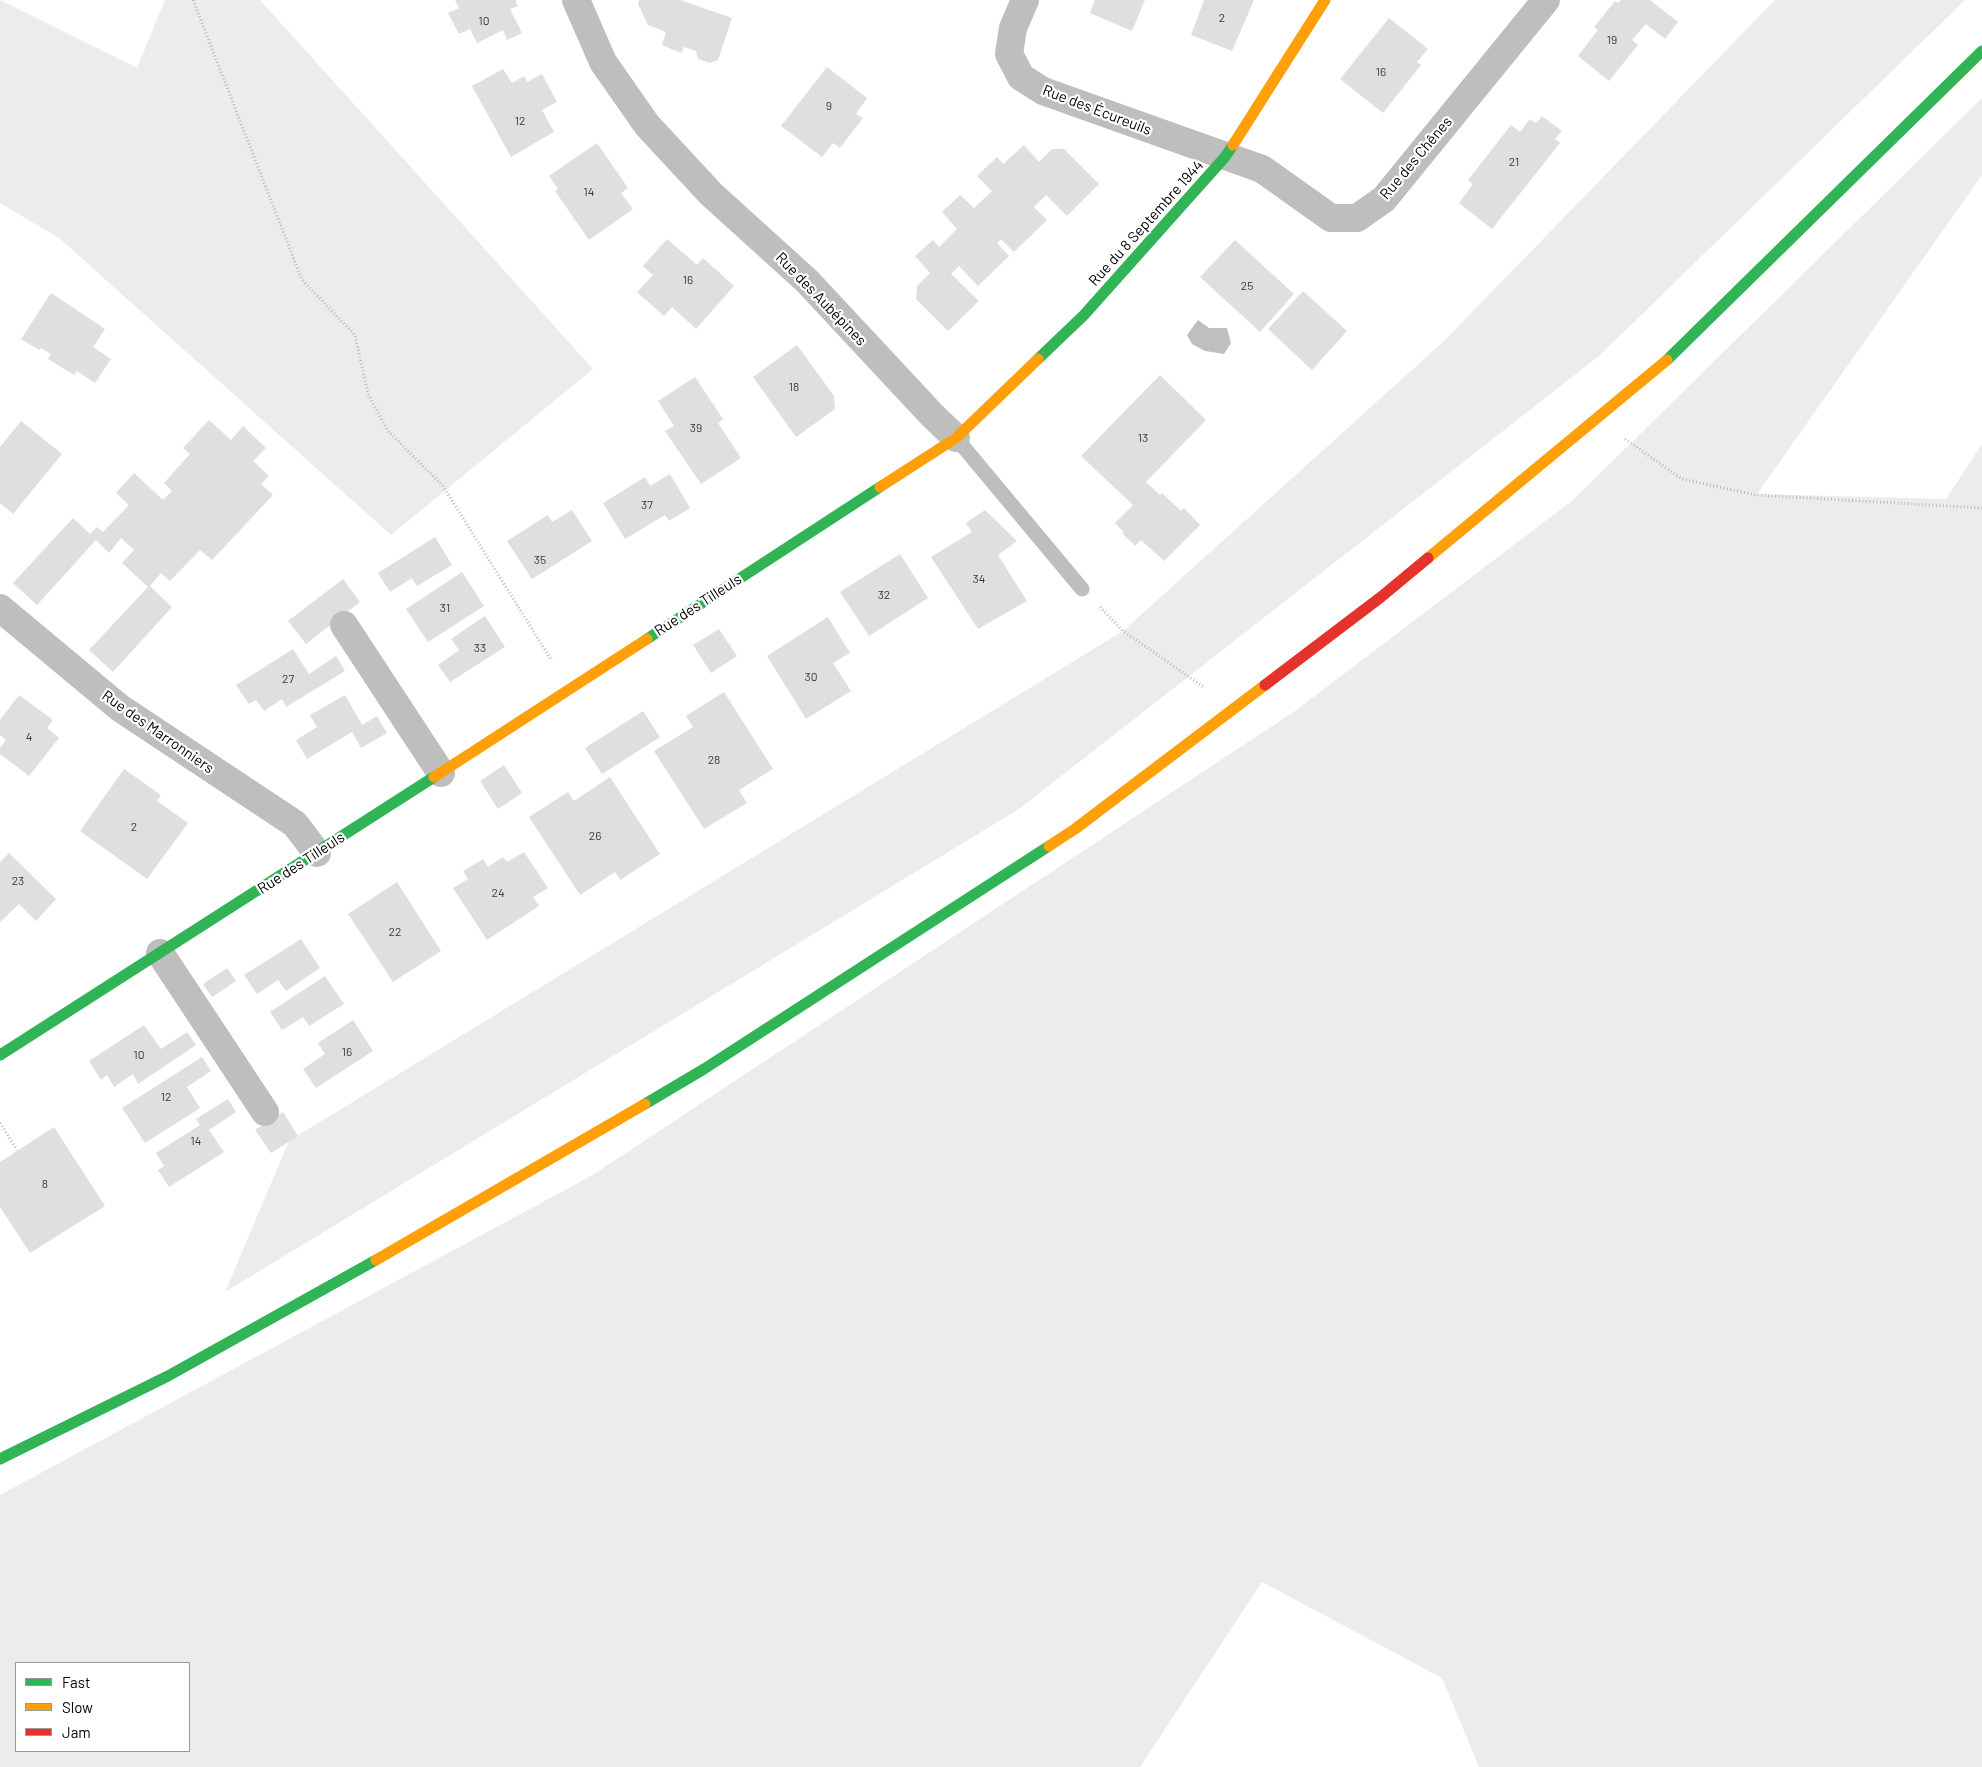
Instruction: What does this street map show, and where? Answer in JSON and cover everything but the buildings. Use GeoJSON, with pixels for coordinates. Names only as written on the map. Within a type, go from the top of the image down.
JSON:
{"type":"FeatureCollection","features":[{"type":"Feature","properties":{"kind":"main road","name":"Rue du 8 Septembre 1944"},"geometry":{"type":"LineString","coordinates":[[956,438],[1084,315],[1225,157],[1325,0]]}},
{"type":"Feature","properties":{"kind":"main road"},"geometry":{"type":"LineString","coordinates":[[0,1459],[168,1376],[435,1227],[704,1069],[1075,829],[1381,596],[1662,366],[1982,51]]}},
{"type":"Feature","properties":{"kind":"main road","name":"Rue des Tilleuls"},"geometry":{"type":"LineString","coordinates":[[0,1055],[441,773],[956,438]]}},
{"type":"Feature","properties":{"kind":"street","name":"Rue des Aubépines"},"geometry":{"type":"LineString","coordinates":[[576,0],[603,62],[647,126],[711,194],[807,281],[932,415],[956,438]]}},
{"type":"Feature","properties":{"kind":"street","name":"Rue des Écureuils"},"geometry":{"type":"LineString","coordinates":[[1025,0],[1012,28],[1009,54],[1021,77],[1043,91],[1225,157]]}},
{"type":"Feature","properties":{"kind":"street","name":"Rue des Chênes"},"geometry":{"type":"LineString","coordinates":[[1225,157],[1262,170],[1331,218],[1357,218],[1384,199],[1546,0]]}},
{"type":"Feature","properties":{"kind":"street","name":"Rue des Marronniers"},"geometry":{"type":"LineString","coordinates":[[0,608],[120,708],[295,824],[317,853]]}},
{"type":"Feature","properties":{"kind":"street"},"geometry":{"type":"LineString","coordinates":[[344,625],[441,773]]}},
{"type":"Feature","properties":{"kind":"street"},"geometry":{"type":"LineString","coordinates":[[160,953],[265,1112]]}},
{"type":"Feature","properties":{"kind":"lane","name":"Rue des Aubépines"},"geometry":{"type":"LineString","coordinates":[[956,438],[1082,589]]}},
{"type":"Feature","properties":{"kind":"path"},"geometry":{"type":"LineString","coordinates":[[193,0],[302,280],[355,335],[368,394],[388,431],[443,486],[552,662]]}},
{"type":"Feature","properties":{"kind":"path"},"geometry":{"type":"LineString","coordinates":[[1596,419],[1682,479],[1756,494],[1982,508]]}},
{"type":"Feature","properties":{"kind":"path"},"geometry":{"type":"LineString","coordinates":[[1082,589],[1123,632],[1235,708]]}},
{"type":"Feature","properties":{"kind":"path"},"geometry":{"type":"LineString","coordinates":[[0,1123],[17,1150]]}},
{"type":"Feature","properties":{"kind":"shaded area"},"geometry":{"type":"Polygon","coordinates":[[[0,0],[137,68],[165,0],[260,0],[593,369],[391,535],[59,238],[0,203],[0,0]]]}},
{"type":"Feature","properties":{"kind":"shaded area"},"geometry":{"type":"Polygon","coordinates":[[[1775,0],[1965,0],[1599,356],[1019,809],[225,1292],[289,1141],[1123,631],[1444,341],[1775,0]]]}},
{"type":"Feature","properties":{"kind":"shaded area"},"geometry":{"type":"Polygon","coordinates":[[[1982,98],[1982,175],[1757,494],[1946,499],[1982,444],[1982,1767],[1479,1767],[1442,1678],[1262,1582],[1140,1767],[0,1767],[0,1495],[591,1176],[1295,711],[1573,500],[1982,98]]]}},
{"type":"Feature","properties":{"kind":"shaded area"},"geometry":{"type":"Polygon","coordinates":[[[1198,320],[1209,328],[1227,328],[1231,343],[1224,354],[1205,351],[1192,344],[1187,335],[1198,320]]]}},
{"type":"Feature","properties":{"kind":"traffic: fast"},"geometry":{"type":"LineString","coordinates":[[1667,360],[1982,51]]}},
{"type":"Feature","properties":{"kind":"traffic: fast"},"geometry":{"type":"LineString","coordinates":[[1038,359],[1084,315],[1225,157],[1233,145]]}},
{"type":"Feature","properties":{"kind":"traffic: fast"},"geometry":{"type":"LineString","coordinates":[[647,639],[880,487]]}},
{"type":"Feature","properties":{"kind":"traffic: fast"},"geometry":{"type":"LineString","coordinates":[[0,1055],[434,777]]}},
{"type":"Feature","properties":{"kind":"traffic: fast"},"geometry":{"type":"LineString","coordinates":[[645,1104],[704,1069],[1049,846]]}},
{"type":"Feature","properties":{"kind":"traffic: fast"},"geometry":{"type":"LineString","coordinates":[[0,1459],[168,1376],[376,1260]]}},
{"type":"Feature","properties":{"kind":"traffic: slow"},"geometry":{"type":"LineString","coordinates":[[1233,145],[1325,0]]}},
{"type":"Feature","properties":{"kind":"traffic: slow"},"geometry":{"type":"LineString","coordinates":[[880,487],[956,438],[1038,359]]}},
{"type":"Feature","properties":{"kind":"traffic: slow"},"geometry":{"type":"LineString","coordinates":[[1428,558],[1667,360]]}},
{"type":"Feature","properties":{"kind":"traffic: slow"},"geometry":{"type":"LineString","coordinates":[[434,777],[647,639]]}},
{"type":"Feature","properties":{"kind":"traffic: slow"},"geometry":{"type":"LineString","coordinates":[[1049,846],[1075,829],[1265,685]]}},
{"type":"Feature","properties":{"kind":"traffic: slow"},"geometry":{"type":"LineString","coordinates":[[376,1260],[645,1104]]}},
{"type":"Feature","properties":{"kind":"traffic: jam"},"geometry":{"type":"LineString","coordinates":[[1265,685],[1381,597],[1428,558]]}}]}
